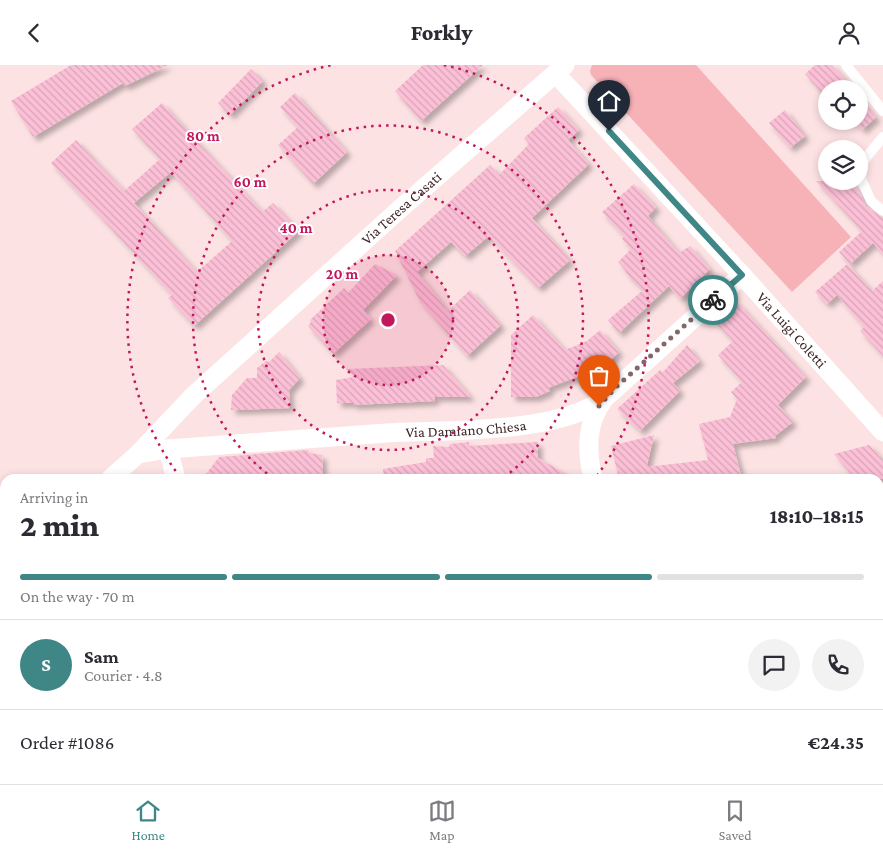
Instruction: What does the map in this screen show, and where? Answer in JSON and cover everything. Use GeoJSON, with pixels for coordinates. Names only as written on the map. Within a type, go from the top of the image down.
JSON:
{"type":"FeatureCollection","features":[{"type":"Feature","properties":{"kind":"street","name":"Via Luigi Coletti"},"geometry":{"type":"LineString","coordinates":[[560,69],[883,432]]}},
{"type":"Feature","properties":{"kind":"street","name":"Via Teresa Casati"},"geometry":{"type":"LineString","coordinates":[[116,474],[138,454],[202,388],[401,208],[560,69]]}},
{"type":"Feature","properties":{"kind":"street","name":"Via Damiano Chiesa"},"geometry":{"type":"LineString","coordinates":[[138,454],[168,449],[511,427],[576,413],[605,398],[742,275]]}},
{"type":"Feature","properties":{"kind":"street"},"geometry":{"type":"LineString","coordinates":[[592,474],[589,458],[589,436],[594,415],[605,398]]}},
{"type":"Feature","properties":{"kind":"street"},"geometry":{"type":"LineString","coordinates":[[168,449],[175,474]]}},
{"type":"Feature","properties":{"kind":"lane"},"geometry":{"type":"LineString","coordinates":[[846,65],[883,111]]}},
{"type":"Feature","properties":{"kind":"lane"},"geometry":{"type":"LineString","coordinates":[[883,137],[864,160],[861,179],[871,201],[883,211]]}},
{"type":"Feature","properties":{"kind":"shaded area"},"geometry":{"type":"Polygon","coordinates":[[[592,65],[696,65],[851,237],[792,292],[591,75],[592,65]]]}},
{"type":"Feature","properties":{"kind":"building"},"geometry":{"type":"Polygon","coordinates":[[[71,65],[168,65],[125,86],[123,83],[33,137],[11,101],[71,65]]]}},
{"type":"Feature","properties":{"kind":"building"},"geometry":{"type":"Polygon","coordinates":[[[423,65],[483,65],[421,121],[395,91],[423,65]]]}},
{"type":"Feature","properties":{"kind":"building"},"geometry":{"type":"Polygon","coordinates":[[[815,65],[832,65],[845,80],[818,80],[818,89],[805,74],[815,65]]]}},
{"type":"Feature","properties":{"kind":"building"},"geometry":{"type":"Polygon","coordinates":[[[251,69],[263,81],[230,115],[218,103],[251,69]]]}},
{"type":"Feature","properties":{"kind":"building"},"geometry":{"type":"Polygon","coordinates":[[[295,93],[347,152],[313,184],[278,145],[298,127],[280,107],[295,93]]]}},
{"type":"Feature","properties":{"kind":"building"},"geometry":{"type":"Polygon","coordinates":[[[162,103],[262,212],[273,203],[299,231],[194,326],[168,298],[172,295],[51,163],[76,140],[124,191],[160,159],[132,129],[162,103]],[[171,172],[134,203],[197,272],[232,241],[171,172]]]}},
{"type":"Feature","properties":{"kind":"building"},"geometry":{"type":"Polygon","coordinates":[[[558,107],[579,130],[568,140],[589,164],[532,218],[570,260],[538,288],[489,236],[465,256],[451,242],[417,272],[448,311],[470,290],[501,325],[467,356],[420,302],[395,251],[490,165],[499,175],[529,144],[524,138],[558,107]]]}},
{"type":"Feature","properties":{"kind":"building"},"geometry":{"type":"Polygon","coordinates":[[[868,108],[876,117],[868,124],[868,108]]]}},
{"type":"Feature","properties":{"kind":"building"},"geometry":{"type":"Polygon","coordinates":[[[785,110],[805,136],[790,148],[769,123],[785,110]]]}},
{"type":"Feature","properties":{"kind":"building"},"geometry":{"type":"Polygon","coordinates":[[[634,184],[656,207],[648,216],[679,253],[690,246],[710,269],[680,299],[669,286],[619,333],[608,320],[643,290],[618,262],[631,249],[622,239],[624,236],[602,212],[634,184]]]}},
{"type":"Feature","properties":{"kind":"building"},"geometry":{"type":"Polygon","coordinates":[[[824,190],[857,190],[866,206],[883,218],[883,254],[873,243],[850,264],[839,252],[862,231],[824,190]]]}},
{"type":"Feature","properties":{"kind":"building"},"geometry":{"type":"Polygon","coordinates":[[[375,264],[397,275],[363,310],[371,319],[333,354],[308,326],[311,322],[310,320],[344,288],[348,293],[375,264]]]}},
{"type":"Feature","properties":{"kind":"building"},"geometry":{"type":"Polygon","coordinates":[[[847,264],[872,291],[883,281],[883,356],[860,331],[864,327],[837,295],[827,304],[815,292],[847,264]]]}},
{"type":"Feature","properties":{"kind":"building"},"geometry":{"type":"Polygon","coordinates":[[[736,301],[806,377],[778,405],[793,422],[776,435],[776,438],[733,444],[741,474],[647,474],[646,467],[708,460],[699,424],[730,417],[737,399],[731,392],[742,382],[718,355],[733,341],[714,321],[736,301]]]}},
{"type":"Feature","properties":{"kind":"building"},"geometry":{"type":"Polygon","coordinates":[[[533,315],[565,350],[587,341],[600,330],[619,352],[601,369],[548,388],[550,391],[536,397],[511,397],[511,335],[533,315]]]}},
{"type":"Feature","properties":{"kind":"building"},"geometry":{"type":"Polygon","coordinates":[[[687,345],[700,361],[673,383],[680,391],[640,431],[617,409],[660,370],[663,372],[687,345]]]}},
{"type":"Feature","properties":{"kind":"building"},"geometry":{"type":"Polygon","coordinates":[[[279,352],[300,378],[289,390],[290,408],[231,410],[232,395],[247,378],[257,378],[257,368],[266,361],[269,362],[279,352]]]}},
{"type":"Feature","properties":{"kind":"building"},"geometry":{"type":"Polygon","coordinates":[[[443,365],[471,397],[434,397],[435,401],[353,405],[353,403],[337,403],[336,380],[354,377],[346,369],[443,365]]]}},
{"type":"Feature","properties":{"kind":"building"},"geometry":{"type":"Polygon","coordinates":[[[654,435],[645,474],[618,474],[611,446],[654,435]]]}},
{"type":"Feature","properties":{"kind":"building"},"geometry":{"type":"Polygon","coordinates":[[[469,442],[469,446],[538,442],[538,458],[566,474],[384,474],[383,469],[426,462],[426,458],[434,458],[433,446],[449,447],[450,444],[469,442]]]}},
{"type":"Feature","properties":{"kind":"building"},"geometry":{"type":"Polygon","coordinates":[[[869,445],[883,460],[883,474],[851,474],[834,454],[869,445]]]}},
{"type":"Feature","properties":{"kind":"building"},"geometry":{"type":"Polygon","coordinates":[[[308,450],[309,453],[322,455],[323,474],[206,474],[219,457],[308,450]]]}},
{"type":"Feature","properties":{"kind":"way so far"},"geometry":{"type":"LineString","coordinates":[[599,406],[616,387],[713,300]]}},
{"type":"Feature","properties":{"kind":"route"},"geometry":{"type":"LineString","coordinates":[[609,131],[742,275],[713,300]]}}]}
